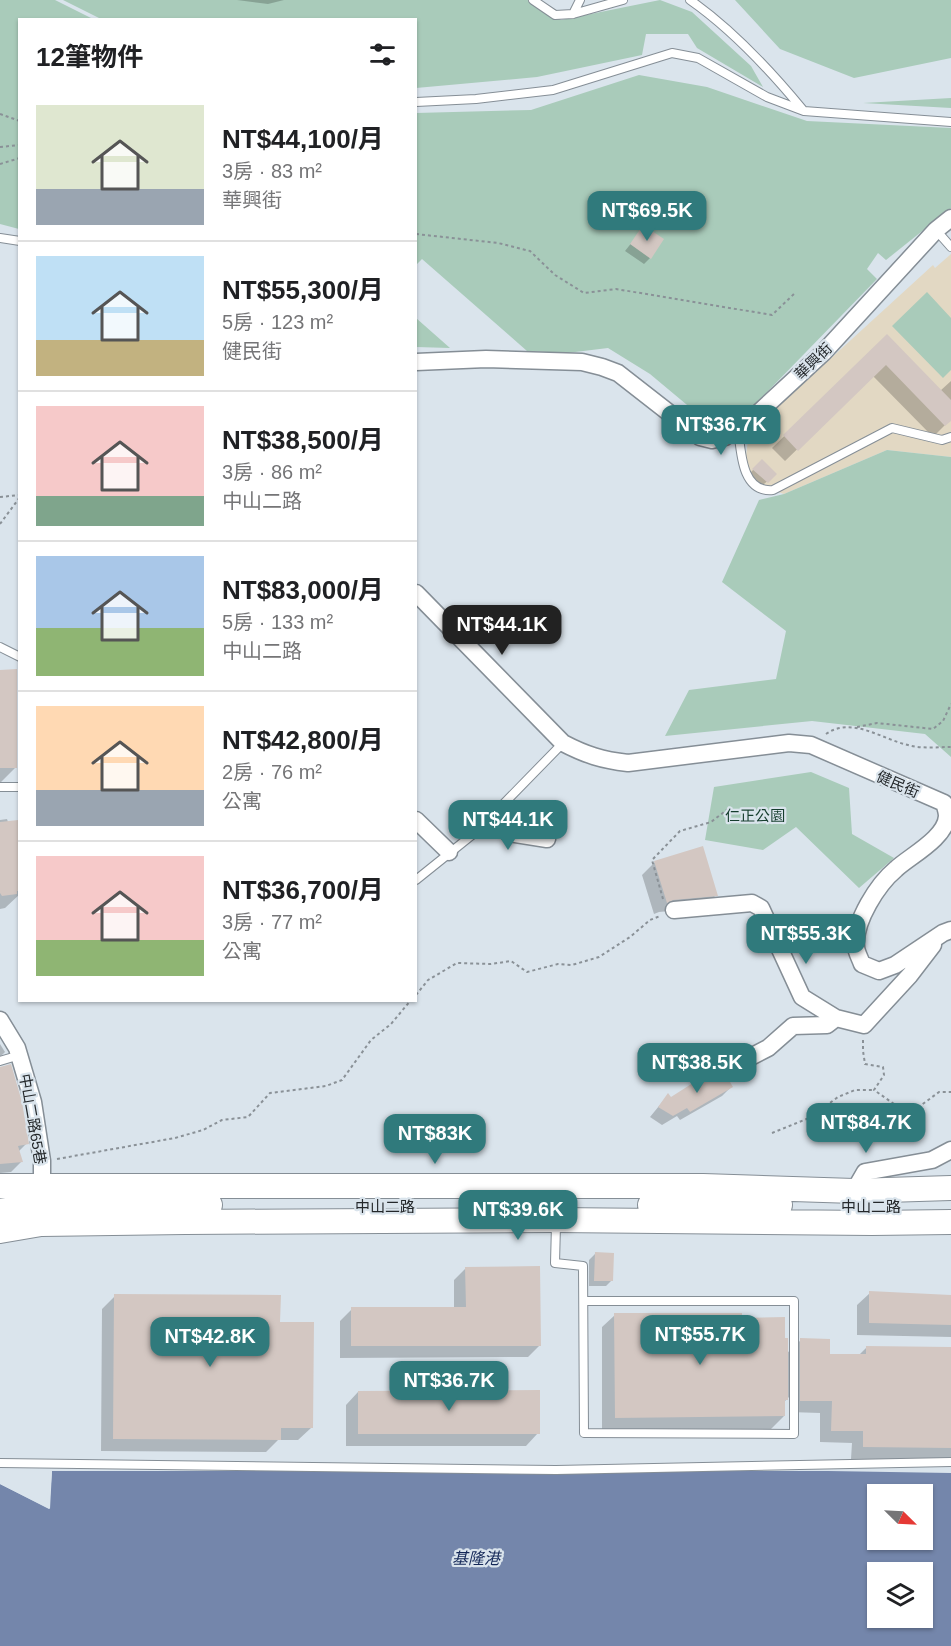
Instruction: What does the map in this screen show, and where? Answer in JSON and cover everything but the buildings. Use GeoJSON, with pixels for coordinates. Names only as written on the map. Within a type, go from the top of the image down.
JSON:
{"type":"FeatureCollection","features":[{"type":"Feature","properties":{"kind":"street","name":"華興街"},"geometry":{"type":"LineString","coordinates":[[417,362],[486,359],[582,362],[618,373],[700,436],[712,440],[725,437],[756,415],[823,354],[936,230],[951,218]]}},
{"type":"Feature","properties":{"kind":"street"},"geometry":{"type":"LineString","coordinates":[[417,594],[563,743]]}},
{"type":"Feature","properties":{"kind":"street","name":"健民街"},"geometry":{"type":"LineString","coordinates":[[563,743],[586,755],[628,763],[789,743],[811,745],[944,803],[947,817],[942,830],[922,851],[896,869],[872,896],[858,930],[855,947],[862,964],[879,971],[894,965],[947,931]]}},
{"type":"Feature","properties":{"kind":"street"},"geometry":{"type":"LineString","coordinates":[[492,816],[508,833],[547,839]]}},
{"type":"Feature","properties":{"kind":"street"},"geometry":{"type":"LineString","coordinates":[[417,821],[449,852]]}},
{"type":"Feature","properties":{"kind":"street"},"geometry":{"type":"LineString","coordinates":[[671,912],[752,903],[761,908],[802,997],[836,1018],[864,1025],[947,931]]}},
{"type":"Feature","properties":{"kind":"street"},"geometry":{"type":"LineString","coordinates":[[677,1067],[693,1061],[741,1062],[768,1048],[793,1026],[827,1025],[836,1018]]}},
{"type":"Feature","properties":{"kind":"street","name":"中山二路65巷"},"geometry":{"type":"LineString","coordinates":[[0,1020],[20,1055],[33,1101],[42,1161],[41,1205]]}},
{"type":"Feature","properties":{"kind":"street"},"geometry":{"type":"LineString","coordinates":[[556,1204],[852,1206],[865,1172],[932,1160],[951,1150]]}},
{"type":"Feature","properties":{"kind":"street","name":"中山二路"},"geometry":{"type":"LineString","coordinates":[[0,1186],[41,1205],[185,1222],[556,1204],[703,1186],[951,1222]]}},
{"type":"Feature","properties":{"kind":"street","name":"中山二路"},"geometry":{"type":"LineString","coordinates":[[852,1206],[951,1188]]}},
{"type":"Feature","properties":{"kind":"street","name":"中山二路"},"geometry":{"type":"LineString","coordinates":[[0,1211],[41,1205],[556,1204]]}},
{"type":"Feature","properties":{"kind":"street","name":"中山二路"},"geometry":{"type":"LineString","coordinates":[[0,1231],[41,1205]]}},
{"type":"Feature","properties":{"kind":"street","name":"中山二路"},"geometry":{"type":"LineString","coordinates":[[852,1206],[951,1206]]}},
{"type":"Feature","properties":{"kind":"lane"},"geometry":{"type":"LineString","coordinates":[[533,0],[555,15],[573,14],[623,0]]}},
{"type":"Feature","properties":{"kind":"lane"},"geometry":{"type":"LineString","coordinates":[[573,14],[580,0]]}},
{"type":"Feature","properties":{"kind":"lane"},"geometry":{"type":"LineString","coordinates":[[690,0],[711,15],[780,82],[804,111]]}},
{"type":"Feature","properties":{"kind":"lane"},"geometry":{"type":"LineString","coordinates":[[417,102],[476,99],[553,90],[672,53],[698,58],[767,97],[804,111],[951,122]]}},
{"type":"Feature","properties":{"kind":"lane"},"geometry":{"type":"LineString","coordinates":[[936,230],[951,247]]}},
{"type":"Feature","properties":{"kind":"lane"},"geometry":{"type":"LineString","coordinates":[[0,238],[18,241]]}},
{"type":"Feature","properties":{"kind":"lane"},"geometry":{"type":"LineString","coordinates":[[738,427],[743,465],[752,483],[763,491],[773,490],[892,428],[942,440],[951,437]]}},
{"type":"Feature","properties":{"kind":"lane"},"geometry":{"type":"LineString","coordinates":[[0,647],[18,656]]}},
{"type":"Feature","properties":{"kind":"lane"},"geometry":{"type":"LineString","coordinates":[[417,879],[477,831],[563,743]]}},
{"type":"Feature","properties":{"kind":"lane"},"geometry":{"type":"LineString","coordinates":[[0,787],[18,787]]}},
{"type":"Feature","properties":{"kind":"lane"},"geometry":{"type":"LineString","coordinates":[[0,1061],[20,1055]]}},
{"type":"Feature","properties":{"kind":"lane"},"geometry":{"type":"LineString","coordinates":[[556,1204],[555,1263],[583,1266],[584,1433],[794,1434],[794,1301],[584,1301]]}},
{"type":"Feature","properties":{"kind":"lane"},"geometry":{"type":"LineString","coordinates":[[0,1463],[556,1470],[951,1462]]}},
{"type":"Feature","properties":{"kind":"path"},"geometry":{"type":"LineString","coordinates":[[0,114],[18,120]]}},
{"type":"Feature","properties":{"kind":"path"},"geometry":{"type":"LineString","coordinates":[[0,147],[18,145]]}},
{"type":"Feature","properties":{"kind":"path"},"geometry":{"type":"LineString","coordinates":[[0,164],[18,159]]}},
{"type":"Feature","properties":{"kind":"path"},"geometry":{"type":"LineString","coordinates":[[417,234],[498,243],[530,251],[555,275],[585,293],[616,289],[772,315],[795,293]]}},
{"type":"Feature","properties":{"kind":"path"},"geometry":{"type":"LineString","coordinates":[[0,497],[18,496]]}},
{"type":"Feature","properties":{"kind":"path"},"geometry":{"type":"LineString","coordinates":[[0,524],[18,499]]}},
{"type":"Feature","properties":{"kind":"path"},"geometry":{"type":"LineString","coordinates":[[856,728],[877,723],[933,729],[943,721],[951,704]]}},
{"type":"Feature","properties":{"kind":"path"},"geometry":{"type":"LineString","coordinates":[[811,745],[839,727],[856,728],[908,746],[951,747]]}},
{"type":"Feature","properties":{"kind":"path"},"geometry":{"type":"LineString","coordinates":[[417,994],[428,980],[457,963],[491,964],[511,961],[526,972],[558,964],[572,965],[599,957],[630,937],[650,920],[671,912],[652,860],[680,831],[711,822],[728,809]]}},
{"type":"Feature","properties":{"kind":"path"},"geometry":{"type":"LineString","coordinates":[[42,1161],[76,1157],[175,1138],[203,1130],[222,1120],[248,1117],[270,1093],[326,1086],[342,1080],[371,1040],[391,1024],[409,1002]]}},
{"type":"Feature","properties":{"kind":"path"},"geometry":{"type":"LineString","coordinates":[[864,1025],[863,1051],[866,1064],[884,1067],[884,1076],[874,1090]]}},
{"type":"Feature","properties":{"kind":"path"},"geometry":{"type":"LineString","coordinates":[[772,1133],[810,1118],[838,1097],[855,1090],[874,1090],[897,1106],[912,1112],[939,1092],[951,1092]]}},
{"type":"Feature","properties":{"kind":"shaded area"},"geometry":{"type":"Polygon","coordinates":[[[951,254],[951,457],[887,450],[784,494],[755,484],[745,463],[749,433],[933,265],[935,268],[951,254]]]}},
{"type":"Feature","properties":{"kind":"green space"},"geometry":{"type":"Polygon","coordinates":[[[0,0],[55,0],[91,18],[18,18],[18,229],[0,224],[0,0]]]}},
{"type":"Feature","properties":{"kind":"green space"},"geometry":{"type":"Polygon","coordinates":[[[63,0],[534,0],[561,20],[660,0],[692,12],[751,66],[763,87],[697,48],[688,34],[646,34],[642,55],[537,77],[417,88],[417,18],[99,18],[63,0]]]}},
{"type":"Feature","properties":{"kind":"green space"},"geometry":{"type":"Polygon","coordinates":[[[735,0],[951,0],[951,58],[854,78],[780,49],[735,0]]]}},
{"type":"Feature","properties":{"kind":"green space"},"geometry":{"type":"Polygon","coordinates":[[[639,75],[707,87],[807,121],[951,128],[951,208],[886,260],[878,253],[867,269],[877,279],[737,423],[711,425],[650,374],[608,348],[567,353],[527,351],[422,259],[417,264],[417,113],[531,110],[639,75]]]}},
{"type":"Feature","properties":{"kind":"green space"},"geometry":{"type":"Polygon","coordinates":[[[951,98],[951,108],[863,103],[951,98]]]}},
{"type":"Feature","properties":{"kind":"green space"},"geometry":{"type":"Polygon","coordinates":[[[927,292],[951,318],[951,370],[943,378],[892,326],[927,292]]]}},
{"type":"Feature","properties":{"kind":"green space"},"geometry":{"type":"Polygon","coordinates":[[[417,319],[450,348],[417,347],[417,319]]]}},
{"type":"Feature","properties":{"kind":"green space"},"geometry":{"type":"Polygon","coordinates":[[[887,450],[951,457],[951,757],[925,734],[812,721],[665,736],[689,690],[776,679],[786,631],[722,582],[759,500],[784,494],[887,450]]]}},
{"type":"Feature","properties":{"kind":"green space","name":"仁正公園"},"geometry":{"type":"Polygon","coordinates":[[[811,772],[849,788],[852,834],[894,858],[859,888],[796,827],[763,850],[705,840],[714,787],[811,772]]]}},
{"type":"Feature","properties":{"kind":"water","name":"基隆港"},"geometry":{"type":"Polygon","coordinates":[[[52,1471],[951,1473],[951,1646],[0,1646],[0,1484],[49,1509],[52,1471]]]}},
{"type":"Feature","properties":{"kind":"pier"},"geometry":{"type":"Polygon","coordinates":[[[52,1468],[417,1468],[52,1471],[50,1509],[0,1484],[1,1481],[47,1505],[49,1470],[52,1468]]]}}]}
